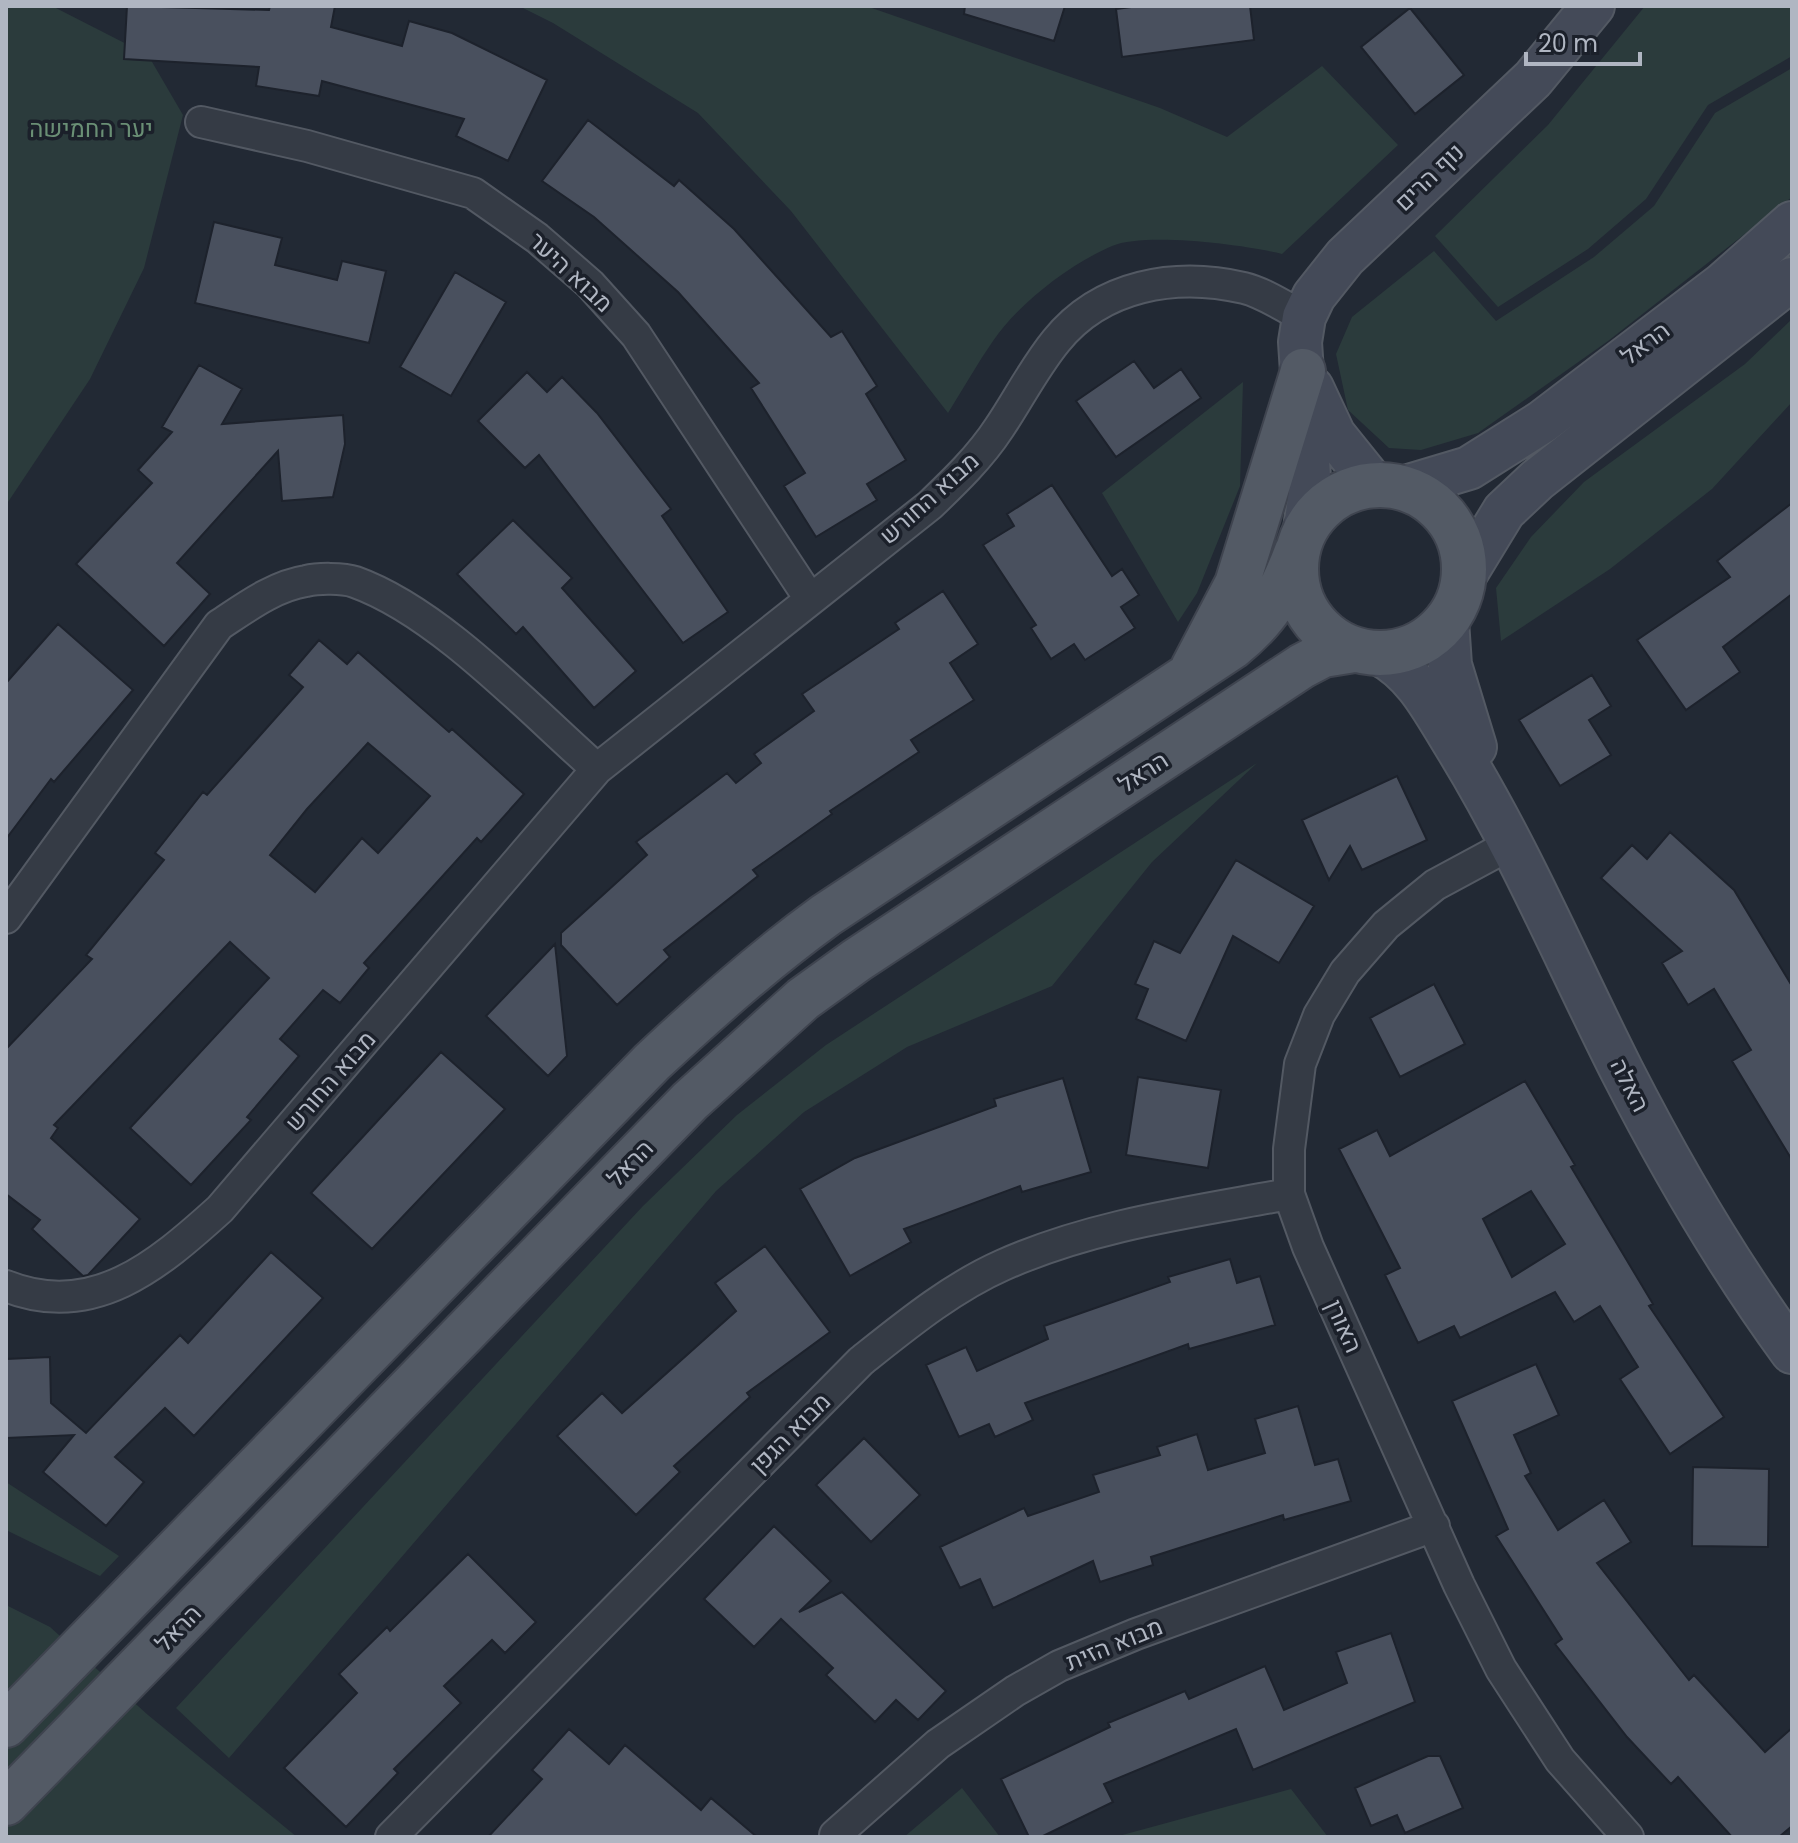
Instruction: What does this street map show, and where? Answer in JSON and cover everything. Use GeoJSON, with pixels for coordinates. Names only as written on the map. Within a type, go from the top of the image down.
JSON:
{"type":"FeatureCollection","features":[{"type":"Feature","properties":{"kind":"main road"},"geometry":{"type":"LineString","coordinates":[[1188,676],[1237,584],[1303,368]]}},
{"type":"Feature","properties":{"kind":"main road"},"geometry":{"type":"LineString","coordinates":[[6,1725],[707,1010],[769,957],[826,915],[1188,676],[1260,624],[1280,597],[1301,540],[1320,509],[1340,495],[1388,487],[1437,506],[1453,526],[1462,549],[1465,575],[1459,599],[1447,621],[1428,638],[1405,650],[1367,652],[1331,638],[1312,621],[1300,600],[1295,576],[1301,540]]}},
{"type":"Feature","properties":{"kind":"main road","name":"הראל"},"geometry":{"type":"LineString","coordinates":[[6,1803],[690,1101],[803,999],[857,960],[1302,666],[1323,655],[1367,652]]}},
{"type":"Feature","properties":{"kind":"street","name":"נוף הרים"},"geometry":{"type":"LineString","coordinates":[[1301,540],[1310,492],[1303,368],[1304,317],[1326,277],[1533,79],[1593,6]]}},
{"type":"Feature","properties":{"kind":"street","name":"מבוא היער"},"geometry":{"type":"LineString","coordinates":[[201,122],[307,146],[473,193],[537,238],[590,284],[636,335],[810,599]]}},
{"type":"Feature","properties":{"kind":"street","name":"הראל"},"geometry":{"type":"LineString","coordinates":[[1388,487],[1469,468],[1542,422],[1723,284],[1792,223]]}},
{"type":"Feature","properties":{"kind":"street","name":"הראל"},"geometry":{"type":"LineString","coordinates":[[1465,575],[1504,511],[1537,480],[1792,279]]}},
{"type":"Feature","properties":{"kind":"street","name":"מבוא החורש"},"geometry":{"type":"LineString","coordinates":[[6,1286],[30,1295],[70,1296],[102,1291],[137,1275],[177,1248],[220,1209],[597,769],[930,505],[967,469],[998,430],[1056,341],[1086,310],[1125,289],[1170,282],[1204,282],[1246,288],[1304,317]]}},
{"type":"Feature","properties":{"kind":"street","name":"נוף הרים"},"geometry":{"type":"LineString","coordinates":[[1303,368],[1334,435],[1388,487]]}},
{"type":"Feature","properties":{"kind":"street"},"geometry":{"type":"LineString","coordinates":[[6,918],[219,625],[259,599],[306,581],[352,581],[403,606],[447,637],[597,769]]}},
{"type":"Feature","properties":{"kind":"street","name":"האלה"},"geometry":{"type":"LineString","coordinates":[[1447,621],[1450,665],[1492,805]]}},
{"type":"Feature","properties":{"kind":"street","name":"האלה"},"geometry":{"type":"LineString","coordinates":[[1367,652],[1398,664],[1418,684],[1492,805],[1622,1072],[1680,1181],[1750,1295],[1792,1352]]}},
{"type":"Feature","properties":{"kind":"street","name":"האורן"},"geometry":{"type":"LineString","coordinates":[[1511,844],[1435,885],[1386,925],[1345,972],[1319,1015],[1300,1064],[1289,1149],[1289,1194],[1308,1247],[1501,1669],[1560,1760],[1628,1837]]}},
{"type":"Feature","properties":{"kind":"street","name":"מבוא הגפן"},"geometry":{"type":"LineString","coordinates":[[391,1837],[861,1361],[924,1312],[1001,1266],[1068,1239],[1161,1217],[1289,1194]]}},
{"type":"Feature","properties":{"kind":"street","name":"מבוא הזית"},"geometry":{"type":"LineString","coordinates":[[835,1835],[938,1744],[1015,1691],[1059,1666],[1136,1634],[1434,1526]]}},
{"type":"Feature","properties":{"kind":"green space","name":"יער החמישה"},"geometry":{"type":"Polygon","coordinates":[[[6,6],[52,6],[148,55],[183,115],[144,268],[90,379],[6,505],[6,6]]]}},
{"type":"Feature","properties":{"kind":"green space"},"geometry":{"type":"Polygon","coordinates":[[[519,6],[866,6],[1160,108],[1227,137],[1322,66],[1398,145],[1282,254],[1221,244],[1148,240],[1112,246],[1079,263],[1046,286],[1004,327],[948,413],[791,211],[698,113],[553,23],[519,6]]]}},
{"type":"Feature","properties":{"kind":"green space"},"geometry":{"type":"Polygon","coordinates":[[[1645,6],[1792,6],[1792,56],[1708,105],[1646,199],[1588,249],[1498,307],[1435,236],[1548,125],[1645,6]]]}},
{"type":"Feature","properties":{"kind":"green space"},"geometry":{"type":"Polygon","coordinates":[[[1792,68],[1792,197],[1608,341],[1478,433],[1421,450],[1389,448],[1348,410],[1336,354],[1352,317],[1434,251],[1496,321],[1594,257],[1654,206],[1715,113],[1792,68]]]}},
{"type":"Feature","properties":{"kind":"green space"},"geometry":{"type":"Polygon","coordinates":[[[1792,319],[1792,402],[1712,489],[1610,569],[1501,641],[1496,588],[1531,537],[1584,482],[1745,364],[1792,319]]]}},
{"type":"Feature","properties":{"kind":"green space"},"geometry":{"type":"Polygon","coordinates":[[[1243,382],[1240,486],[1197,593],[1178,622],[1102,493],[1243,382]]]}},
{"type":"Feature","properties":{"kind":"green space"},"geometry":{"type":"Polygon","coordinates":[[[1257,763],[1152,862],[1052,986],[907,1047],[804,1112],[716,1191],[229,1758],[176,1708],[643,1206],[737,1115],[826,1045],[1257,763]]]}},
{"type":"Feature","properties":{"kind":"green space"},"geometry":{"type":"Polygon","coordinates":[[[6,1482],[119,1556],[100,1576],[6,1530],[6,1482]]]}},
{"type":"Feature","properties":{"kind":"green space"},"geometry":{"type":"Polygon","coordinates":[[[6,1605],[50,1627],[148,1715],[297,1837],[6,1837],[6,1605]]]}},
{"type":"Feature","properties":{"kind":"green space"},"geometry":{"type":"Polygon","coordinates":[[[962,1788],[1000,1837],[904,1837],[962,1788]]]}},
{"type":"Feature","properties":{"kind":"green space"},"geometry":{"type":"Polygon","coordinates":[[[1291,1789],[1328,1837],[1115,1837],[1291,1789]]]}},
{"type":"Feature","properties":{"kind":"building"},"geometry":{"type":"Polygon","coordinates":[[[127,6],[269,10],[270,6],[335,6],[331,27],[402,46],[409,21],[452,33],[547,80],[508,161],[456,136],[464,119],[322,81],[319,96],[256,86],[259,67],[124,59],[127,6]]]}},
{"type":"Feature","properties":{"kind":"building"},"geometry":{"type":"Polygon","coordinates":[[[965,6],[1065,6],[1054,41],[964,14],[965,6]]]}},
{"type":"Feature","properties":{"kind":"building"},"geometry":{"type":"Polygon","coordinates":[[[1139,6],[1250,6],[1254,40],[1122,57],[1116,9],[1139,6]]]}},
{"type":"Feature","properties":{"kind":"building"},"geometry":{"type":"Polygon","coordinates":[[[1410,8],[1464,75],[1415,114],[1361,47],[1410,8]]]}},
{"type":"Feature","properties":{"kind":"building"},"geometry":{"type":"Polygon","coordinates":[[[588,120],[674,186],[679,180],[734,229],[831,337],[842,331],[877,386],[866,394],[906,460],[867,484],[877,500],[816,537],[784,486],[805,473],[751,388],[759,383],[678,292],[594,217],[542,181],[588,120]]]}},
{"type":"Feature","properties":{"kind":"building"},"geometry":{"type":"Polygon","coordinates":[[[214,222],[282,238],[275,265],[337,280],[342,261],[386,271],[369,343],[195,303],[214,222]]]}},
{"type":"Feature","properties":{"kind":"building"},"geometry":{"type":"Polygon","coordinates":[[[455,272],[506,302],[451,396],[400,367],[455,272]]]}},
{"type":"Feature","properties":{"kind":"building"},"geometry":{"type":"Polygon","coordinates":[[[1134,361],[1154,388],[1181,369],[1201,398],[1116,457],[1076,401],[1134,361]]]}},
{"type":"Feature","properties":{"kind":"building"},"geometry":{"type":"Polygon","coordinates":[[[199,365],[242,389],[222,424],[343,415],[345,444],[333,497],[282,501],[278,451],[177,563],[210,594],[164,646],[76,564],[152,483],[138,470],[172,432],[162,427],[199,365]]]}},
{"type":"Feature","properties":{"kind":"building"},"geometry":{"type":"Polygon","coordinates":[[[527,372],[547,392],[562,377],[597,413],[671,509],[662,516],[728,612],[683,643],[539,455],[525,468],[478,421],[527,372]]]}},
{"type":"Feature","properties":{"kind":"building"},"geometry":{"type":"Polygon","coordinates":[[[1052,485],[1112,576],[1122,569],[1139,595],[1121,607],[1135,628],[1085,660],[1074,644],[1051,659],[1031,628],[1036,625],[983,545],[1014,526],[1007,514],[1052,485]]]}},
{"type":"Feature","properties":{"kind":"building"},"geometry":{"type":"Polygon","coordinates":[[[1792,503],[1792,594],[1723,647],[1740,672],[1686,710],[1637,640],[1730,577],[1717,561],[1792,503]]]}},
{"type":"Feature","properties":{"kind":"building"},"geometry":{"type":"Polygon","coordinates":[[[513,520],[572,578],[562,588],[636,671],[594,708],[523,627],[516,634],[457,574],[513,520]]]}},
{"type":"Feature","properties":{"kind":"building"},"geometry":{"type":"Polygon","coordinates":[[[943,591],[978,644],[950,663],[974,700],[911,740],[919,752],[830,811],[832,814],[753,870],[758,876],[664,950],[670,957],[617,1005],[561,945],[561,933],[647,855],[636,842],[727,773],[736,783],[761,763],[754,754],[814,711],[802,694],[899,629],[895,623],[943,591]]]}},
{"type":"Feature","properties":{"kind":"building"},"geometry":{"type":"Polygon","coordinates":[[[58,624],[133,690],[54,782],[51,779],[6,839],[6,683],[58,624]]]}},
{"type":"Feature","properties":{"kind":"building"},"geometry":{"type":"Polygon","coordinates":[[[319,640],[347,664],[358,652],[449,732],[452,729],[524,794],[481,842],[477,838],[364,963],[369,968],[340,1003],[323,990],[280,1039],[299,1056],[247,1117],[251,1120],[191,1185],[130,1128],[269,978],[230,942],[54,1125],[58,1128],[51,1138],[140,1219],[88,1275],[83,1276],[32,1229],[40,1220],[6,1194],[6,1049],[92,959],[86,955],[164,860],[155,853],[203,792],[207,795],[303,687],[289,675],[319,640]],[[368,743],[307,809],[270,855],[315,892],[362,838],[378,853],[430,796],[368,743]]]}},
{"type":"Feature","properties":{"kind":"building"},"geometry":{"type":"Polygon","coordinates":[[[1592,675],[1611,706],[1589,720],[1611,755],[1560,786],[1519,720],[1592,675]]]}},
{"type":"Feature","properties":{"kind":"building"},"geometry":{"type":"Polygon","coordinates":[[[1397,776],[1427,840],[1362,870],[1350,846],[1329,880],[1302,820],[1397,776]]]}},
{"type":"Feature","properties":{"kind":"building"},"geometry":{"type":"Polygon","coordinates":[[[1670,832],[1734,890],[1792,986],[1792,1160],[1732,1061],[1751,1050],[1714,989],[1688,1005],[1662,963],[1682,951],[1601,878],[1632,845],[1647,859],[1670,832]]]}},
{"type":"Feature","properties":{"kind":"building"},"geometry":{"type":"Polygon","coordinates":[[[1236,860],[1314,906],[1279,963],[1233,936],[1186,1041],[1136,1019],[1148,989],[1135,984],[1154,941],[1180,953],[1236,860]]]}},
{"type":"Feature","properties":{"kind":"building"},"geometry":{"type":"Polygon","coordinates":[[[555,944],[567,1056],[548,1076],[486,1016],[555,944]]]}},
{"type":"Feature","properties":{"kind":"building"},"geometry":{"type":"Polygon","coordinates":[[[1434,984],[1465,1044],[1400,1077],[1370,1018],[1434,984]]]}},
{"type":"Feature","properties":{"kind":"building"},"geometry":{"type":"Polygon","coordinates":[[[441,1052],[505,1109],[372,1249],[311,1193],[441,1052]]]}},
{"type":"Feature","properties":{"kind":"building"},"geometry":{"type":"Polygon","coordinates":[[[1138,1077],[1221,1090],[1208,1168],[1126,1155],[1138,1077]]]}},
{"type":"Feature","properties":{"kind":"building"},"geometry":{"type":"Polygon","coordinates":[[[1063,1078],[1091,1172],[1022,1192],[1020,1186],[904,1229],[911,1242],[850,1276],[800,1189],[855,1158],[996,1106],[994,1099],[1063,1078]]]}},
{"type":"Feature","properties":{"kind":"building"},"geometry":{"type":"Polygon","coordinates":[[[1525,1081],[1575,1165],[1571,1167],[1653,1304],[1649,1306],[1724,1417],[1670,1454],[1620,1379],[1638,1367],[1600,1306],[1574,1322],[1555,1292],[1460,1338],[1454,1326],[1418,1343],[1385,1275],[1400,1268],[1339,1149],[1377,1130],[1390,1156],[1525,1081]],[[1531,1191],[1483,1219],[1512,1277],[1565,1244],[1531,1191]]]}},
{"type":"Feature","properties":{"kind":"building"},"geometry":{"type":"Polygon","coordinates":[[[765,1246],[830,1332],[747,1393],[750,1397],[674,1466],[680,1472],[636,1515],[557,1436],[602,1393],[622,1413],[736,1311],[715,1283],[765,1246]]]}},
{"type":"Feature","properties":{"kind":"building"},"geometry":{"type":"Polygon","coordinates":[[[271,1252],[323,1298],[194,1436],[165,1408],[115,1457],[144,1482],[106,1526],[43,1472],[74,1435],[6,1438],[6,1359],[50,1357],[51,1403],[86,1433],[180,1335],[188,1343],[271,1252]]]}},
{"type":"Feature","properties":{"kind":"building"},"geometry":{"type":"Polygon","coordinates":[[[1230,1259],[1237,1283],[1260,1276],[1275,1325],[1189,1349],[1188,1344],[1025,1403],[1033,1420],[995,1437],[989,1424],[959,1437],[926,1365],[966,1347],[977,1371],[1048,1339],[1044,1326],[1170,1282],[1168,1277],[1230,1259]]]}},
{"type":"Feature","properties":{"kind":"building"},"geometry":{"type":"Polygon","coordinates":[[[1536,1364],[1559,1415],[1514,1435],[1531,1473],[1525,1476],[1558,1530],[1604,1500],[1631,1542],[1597,1563],[1689,1680],[1694,1675],[1765,1752],[1792,1728],[1792,1826],[1779,1837],[1732,1837],[1678,1777],[1671,1784],[1627,1737],[1555,1644],[1562,1639],[1496,1536],[1508,1529],[1452,1401],[1536,1364]]]}},
{"type":"Feature","properties":{"kind":"building"},"geometry":{"type":"Polygon","coordinates":[[[1298,1406],[1315,1465],[1338,1459],[1351,1501],[1284,1520],[1283,1515],[1151,1557],[1153,1565],[1100,1582],[1093,1561],[993,1608],[980,1579],[960,1588],[940,1547],[1024,1508],[1028,1516],[1099,1492],[1093,1475],[1160,1455],[1157,1447],[1197,1434],[1208,1470],[1265,1453],[1255,1419],[1298,1406]]]}},
{"type":"Feature","properties":{"kind":"building"},"geometry":{"type":"Polygon","coordinates":[[[864,1438],[920,1495],[871,1542],[816,1485],[864,1438]]]}},
{"type":"Feature","properties":{"kind":"building"},"geometry":{"type":"Polygon","coordinates":[[[1693,1467],[1769,1469],[1768,1547],[1692,1546],[1693,1467]]]}},
{"type":"Feature","properties":{"kind":"building"},"geometry":{"type":"Polygon","coordinates":[[[774,1526],[831,1581],[799,1612],[842,1592],[946,1691],[918,1720],[896,1700],[875,1722],[826,1675],[833,1668],[781,1619],[754,1647],[704,1599],[774,1526]]]}},
{"type":"Feature","properties":{"kind":"building"},"geometry":{"type":"Polygon","coordinates":[[[468,1554],[536,1622],[505,1653],[492,1640],[444,1686],[461,1703],[394,1769],[398,1773],[346,1827],[284,1768],[357,1693],[339,1674],[387,1627],[390,1631],[468,1554]]]}},
{"type":"Feature","properties":{"kind":"building"},"geometry":{"type":"Polygon","coordinates":[[[1391,1633],[1415,1702],[1253,1770],[1236,1729],[1104,1784],[1113,1802],[1041,1837],[1029,1837],[1001,1779],[1110,1727],[1108,1723],[1185,1691],[1189,1699],[1265,1666],[1284,1710],[1347,1683],[1336,1652],[1391,1633]]]}},
{"type":"Feature","properties":{"kind":"building"},"geometry":{"type":"Polygon","coordinates":[[[569,1729],[609,1764],[625,1745],[701,1810],[711,1798],[757,1837],[488,1837],[542,1779],[532,1770],[569,1729]]]}},
{"type":"Feature","properties":{"kind":"building"},"geometry":{"type":"Polygon","coordinates":[[[1428,1756],[1440,1756],[1463,1808],[1405,1833],[1397,1815],[1371,1826],[1355,1788],[1428,1756]]]}}]}
